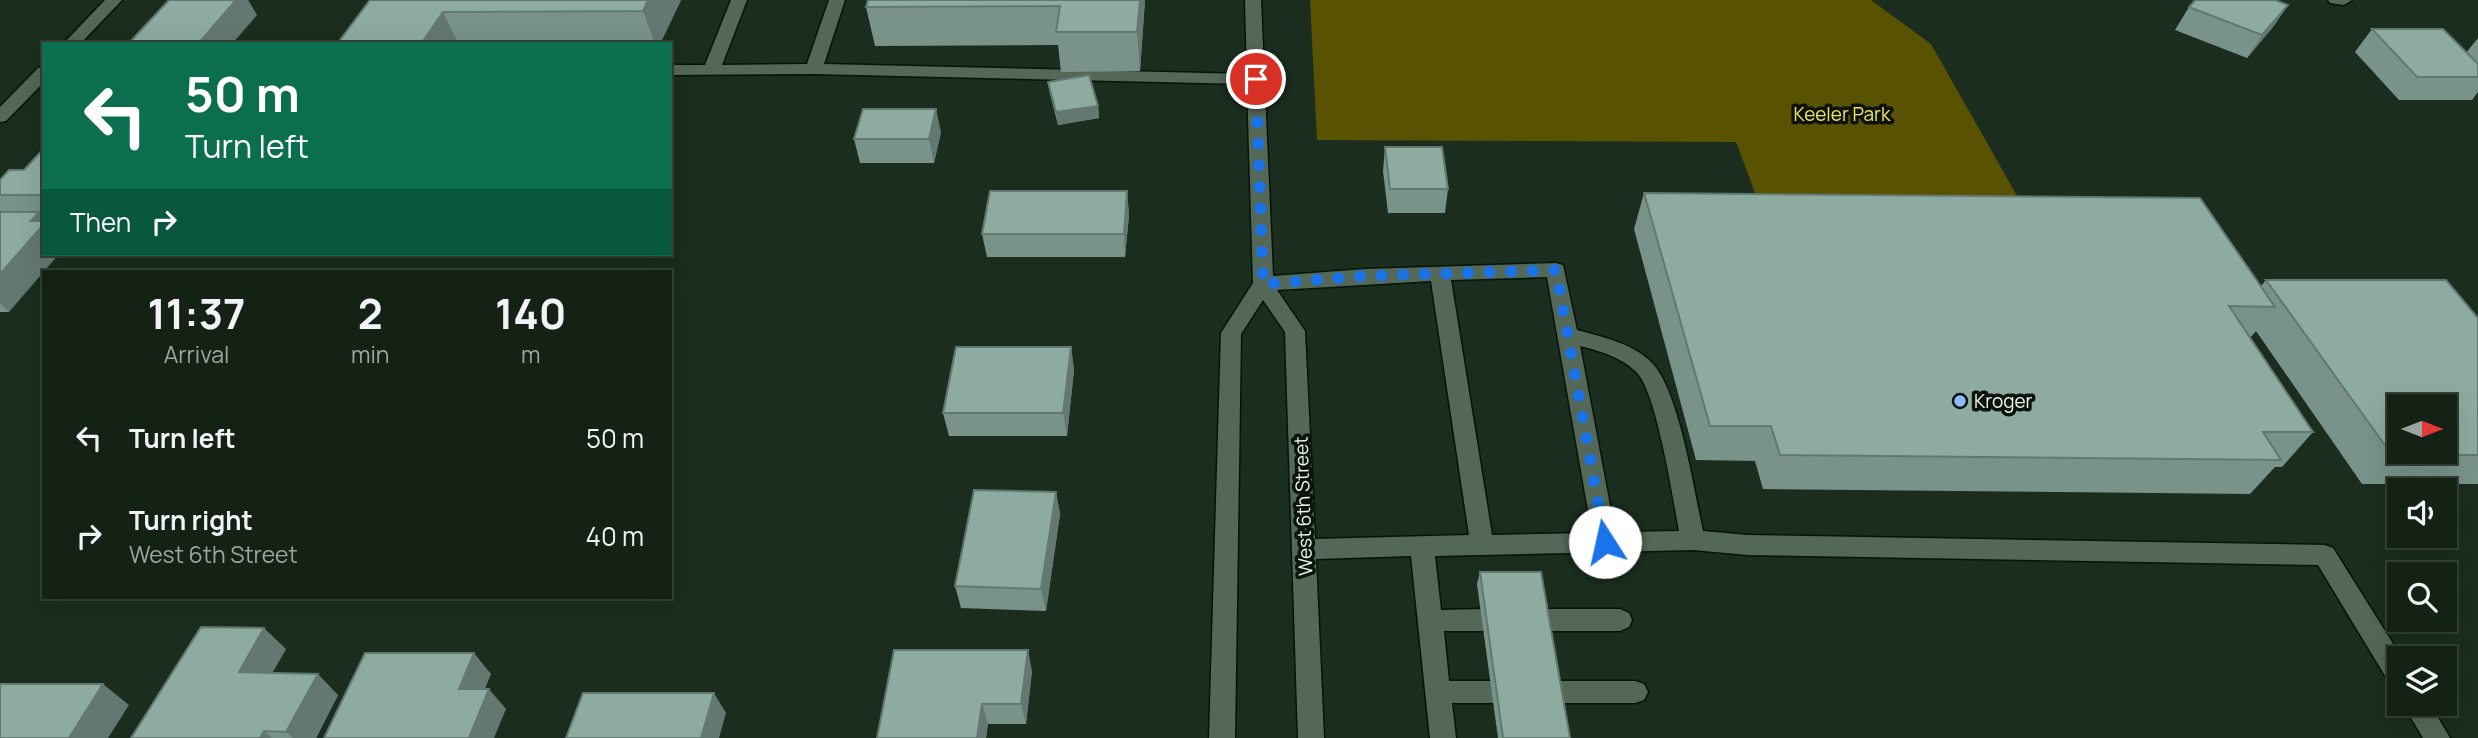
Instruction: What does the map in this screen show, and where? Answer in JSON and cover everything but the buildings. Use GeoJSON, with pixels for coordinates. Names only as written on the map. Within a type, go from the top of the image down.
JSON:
{"type":"FeatureCollection","features":[{"type":"Feature","properties":{"kind":"street"},"geometry":{"type":"LineString","coordinates":[[73,42],[114,0]]}},
{"type":"Feature","properties":{"kind":"street"},"geometry":{"type":"LineString","coordinates":[[712,69],[739,0]]}},
{"type":"Feature","properties":{"kind":"street"},"geometry":{"type":"LineString","coordinates":[[814,69],[837,0]]}},
{"type":"Feature","properties":{"kind":"street"},"geometry":{"type":"LineString","coordinates":[[1222,738],[1231,333],[1263,284],[1253,0]]}},
{"type":"Feature","properties":{"kind":"street"},"geometry":{"type":"LineString","coordinates":[[2336,0],[2344,0]]}},
{"type":"Feature","properties":{"kind":"street"},"geometry":{"type":"LineString","coordinates":[[672,70],[814,69],[1256,79]]}},
{"type":"Feature","properties":{"kind":"street"},"geometry":{"type":"LineString","coordinates":[[0,117],[42,74]]}},
{"type":"Feature","properties":{"kind":"street"},"geometry":{"type":"LineString","coordinates":[[1263,284],[1556,270],[1605,542]]}},
{"type":"Feature","properties":{"kind":"street"},"geometry":{"type":"LineString","coordinates":[[1440,274],[1482,545]]}},
{"type":"Feature","properties":{"kind":"street","name":"West 6th Street"},"geometry":{"type":"LineString","coordinates":[[1263,284],[1295,331],[1311,738]]}},
{"type":"Feature","properties":{"kind":"street"},"geometry":{"type":"LineString","coordinates":[[1567,335],[1618,350],[1647,370],[1662,405],[1693,540]]}},
{"type":"Feature","properties":{"kind":"street"},"geometry":{"type":"LineString","coordinates":[[1305,549],[1693,540],[1748,545],[2325,555],[2387,656]]}},
{"type":"Feature","properties":{"kind":"street"},"geometry":{"type":"LineString","coordinates":[[1422,547],[1443,738]]}},
{"type":"Feature","properties":{"kind":"street"},"geometry":{"type":"LineString","coordinates":[[1430,621],[1483,620]]}},
{"type":"Feature","properties":{"kind":"street"},"geometry":{"type":"LineString","coordinates":[[1544,620],[1620,620]]}},
{"type":"Feature","properties":{"kind":"street"},"geometry":{"type":"LineString","coordinates":[[1438,692],[1493,692]]}},
{"type":"Feature","properties":{"kind":"street"},"geometry":{"type":"LineString","coordinates":[[1556,692],[1635,692]]}},
{"type":"Feature","properties":{"kind":"street"},"geometry":{"type":"LineString","coordinates":[[2423,716],[2437,738]]}},
{"type":"Feature","properties":{"kind":"green space","name":"Keeler Park"},"geometry":{"type":"Polygon","coordinates":[[[1310,0],[1871,0],[1931,44],[2033,224],[1766,222],[1736,142],[1317,140],[1310,0]]]}},
{"type":"Feature","properties":{"kind":"place","name":"Kroger"},"geometry":{"type":"Point","coordinates":[1960,401]}},
{"type":"Feature","properties":{"kind":"route"},"geometry":{"type":"LineString","coordinates":[[1256,79],[1263,284],[1364,276],[1556,270],[1605,542]]}}]}
